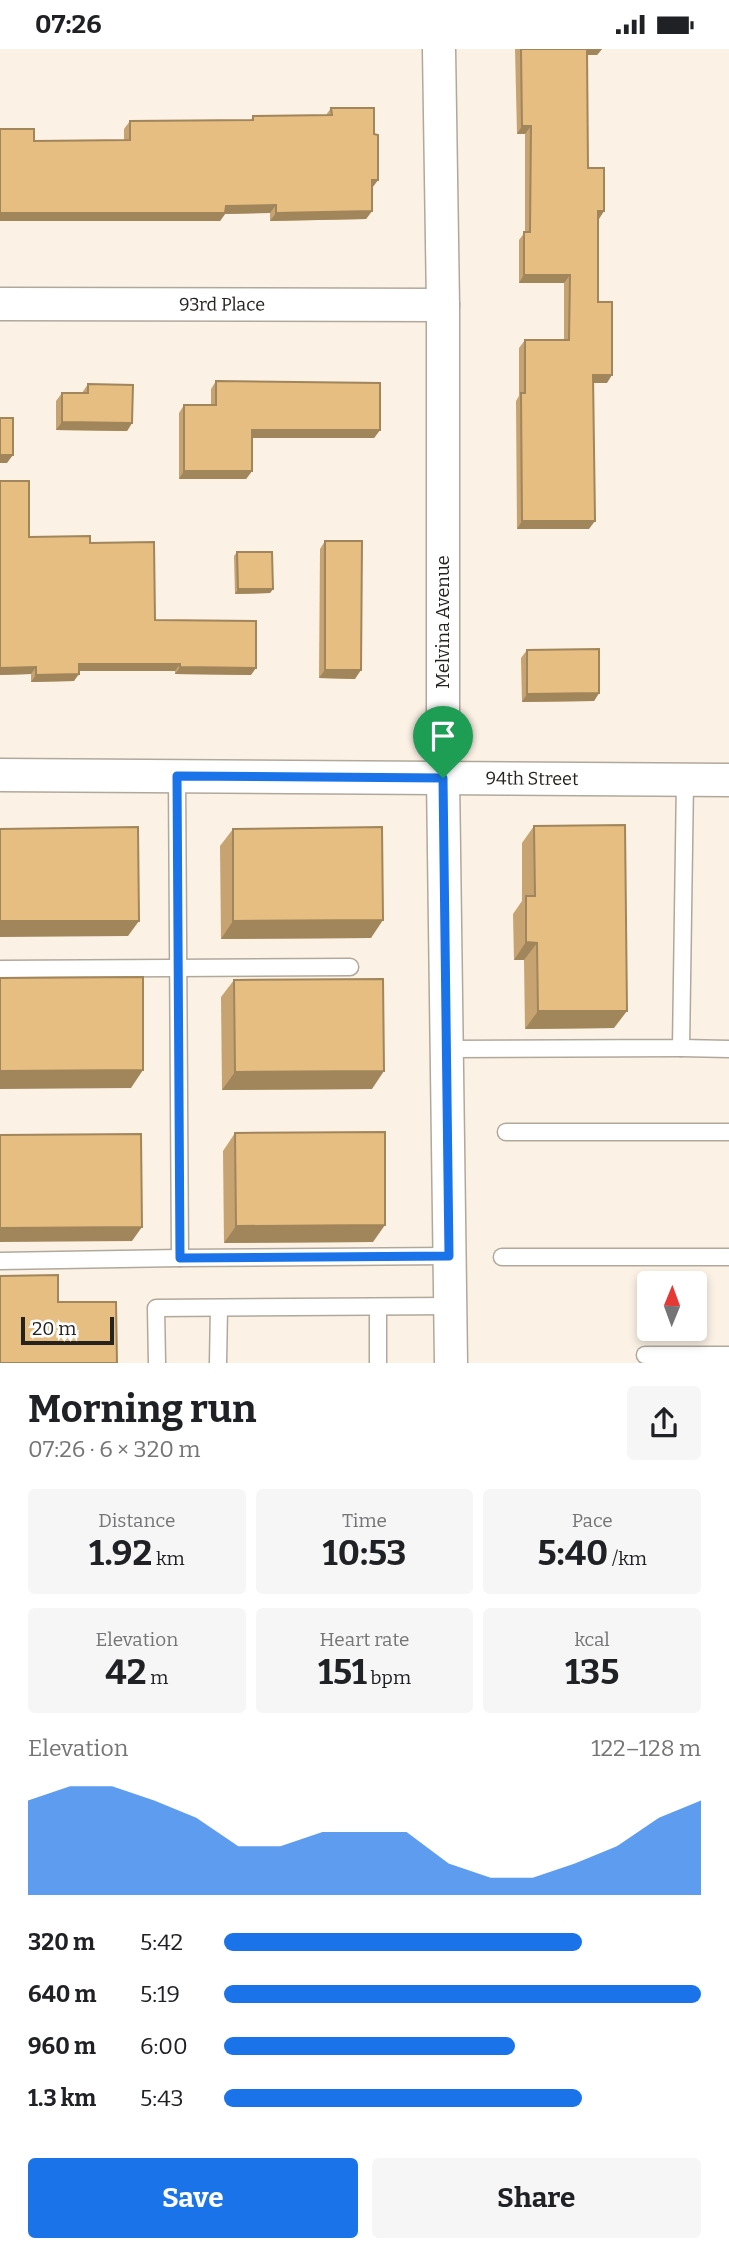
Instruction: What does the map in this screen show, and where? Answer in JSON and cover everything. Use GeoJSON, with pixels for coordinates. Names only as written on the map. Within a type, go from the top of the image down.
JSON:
{"type":"FeatureCollection","features":[{"type":"Feature","properties":{"kind":"street","name":"Melvina Avenue"},"geometry":{"type":"LineString","coordinates":[[439,49],[443,305],[443,778],[451,1363]]}},
{"type":"Feature","properties":{"kind":"street","name":"93rd Place"},"geometry":{"type":"LineString","coordinates":[[0,304],[443,305]]}},
{"type":"Feature","properties":{"kind":"street","name":"94th Street"},"geometry":{"type":"LineString","coordinates":[[0,775],[729,780]]}},
{"type":"Feature","properties":{"kind":"lane"},"geometry":{"type":"LineString","coordinates":[[177,776],[180,1258]]}},
{"type":"Feature","properties":{"kind":"lane"},"geometry":{"type":"LineString","coordinates":[[681,1048],[685,780]]}},
{"type":"Feature","properties":{"kind":"lane"},"geometry":{"type":"LineString","coordinates":[[0,969],[350,967]]}},
{"type":"Feature","properties":{"kind":"lane"},"geometry":{"type":"LineString","coordinates":[[447,1049],[729,1049]]}},
{"type":"Feature","properties":{"kind":"lane"},"geometry":{"type":"LineString","coordinates":[[506,1132],[729,1132]]}},
{"type":"Feature","properties":{"kind":"lane"},"geometry":{"type":"LineString","coordinates":[[0,1261],[449,1256]]}},
{"type":"Feature","properties":{"kind":"lane"},"geometry":{"type":"LineString","coordinates":[[502,1257],[729,1257]]}},
{"type":"Feature","properties":{"kind":"lane"},"geometry":{"type":"LineString","coordinates":[[157,1363],[156,1308],[450,1306]]}},
{"type":"Feature","properties":{"kind":"lane"},"geometry":{"type":"LineString","coordinates":[[378,1307],[378,1363]]}},
{"type":"Feature","properties":{"kind":"lane"},"geometry":{"type":"LineString","coordinates":[[218,1363],[219,1308]]}},
{"type":"Feature","properties":{"kind":"lane"},"geometry":{"type":"LineString","coordinates":[[645,1355],[729,1355]]}},
{"type":"Feature","properties":{"kind":"building"},"geometry":{"type":"Polygon","coordinates":[[[521,49],[587,49],[588,168],[604,168],[604,211],[598,211],[598,302],[612,302],[612,375],[593,375],[595,521],[522,521],[521,393],[525,393],[525,340],[569,340],[570,275],[524,275],[524,232],[530,232],[531,126],[522,126],[521,49]]]}},
{"type":"Feature","properties":{"kind":"building"},"geometry":{"type":"Polygon","coordinates":[[[331,108],[374,108],[374,134],[378,135],[378,180],[372,180],[372,211],[276,213],[276,205],[226,206],[225,213],[0,213],[0,129],[34,129],[34,141],[130,140],[130,121],[253,120],[253,116],[332,115],[331,108]]]}},
{"type":"Feature","properties":{"kind":"building"},"geometry":{"type":"Polygon","coordinates":[[[216,381],[380,383],[380,430],[252,430],[252,471],[184,471],[184,405],[216,405],[216,381]]]}},
{"type":"Feature","properties":{"kind":"building"},"geometry":{"type":"Polygon","coordinates":[[[88,384],[133,385],[132,423],[62,422],[62,393],[88,393],[88,384]]]}},
{"type":"Feature","properties":{"kind":"building"},"geometry":{"type":"Polygon","coordinates":[[[0,418],[13,418],[13,455],[0,455],[0,418]]]}},
{"type":"Feature","properties":{"kind":"building"},"geometry":{"type":"Polygon","coordinates":[[[0,481],[29,481],[29,537],[90,536],[90,543],[154,542],[155,620],[256,621],[256,668],[180,667],[180,664],[79,664],[79,674],[36,675],[36,667],[0,668],[0,481]]]}},
{"type":"Feature","properties":{"kind":"building"},"geometry":{"type":"Polygon","coordinates":[[[325,541],[362,541],[361,670],[325,670],[325,541]]]}},
{"type":"Feature","properties":{"kind":"building"},"geometry":{"type":"Polygon","coordinates":[[[237,552],[272,552],[273,589],[238,589],[237,552]]]}},
{"type":"Feature","properties":{"kind":"building"},"geometry":{"type":"Polygon","coordinates":[[[599,649],[599,693],[527,694],[527,650],[599,649]]]}},
{"type":"Feature","properties":{"kind":"building"},"geometry":{"type":"Polygon","coordinates":[[[625,825],[627,1011],[538,1011],[537,943],[526,942],[526,896],[535,896],[534,826],[625,825]]]}},
{"type":"Feature","properties":{"kind":"building"},"geometry":{"type":"Polygon","coordinates":[[[138,827],[139,921],[0,921],[0,829],[138,827]]]}},
{"type":"Feature","properties":{"kind":"building"},"geometry":{"type":"Polygon","coordinates":[[[382,827],[383,920],[233,921],[233,829],[382,827]]]}},
{"type":"Feature","properties":{"kind":"building"},"geometry":{"type":"Polygon","coordinates":[[[143,977],[143,1070],[0,1071],[0,978],[143,977]]]}},
{"type":"Feature","properties":{"kind":"building"},"geometry":{"type":"Polygon","coordinates":[[[383,979],[384,1071],[235,1072],[234,980],[383,979]]]}},
{"type":"Feature","properties":{"kind":"building"},"geometry":{"type":"Polygon","coordinates":[[[385,1132],[385,1225],[236,1226],[235,1133],[385,1132]]]}},
{"type":"Feature","properties":{"kind":"building"},"geometry":{"type":"Polygon","coordinates":[[[141,1134],[142,1227],[0,1228],[0,1135],[141,1134]]]}},
{"type":"Feature","properties":{"kind":"building"},"geometry":{"type":"Polygon","coordinates":[[[58,1275],[58,1302],[116,1302],[117,1363],[0,1363],[0,1276],[58,1275]]]}},
{"type":"Feature","properties":{"kind":"route"},"geometry":{"type":"LineString","coordinates":[[177,776],[443,778],[449,1256],[180,1258],[177,776]]}}]}
